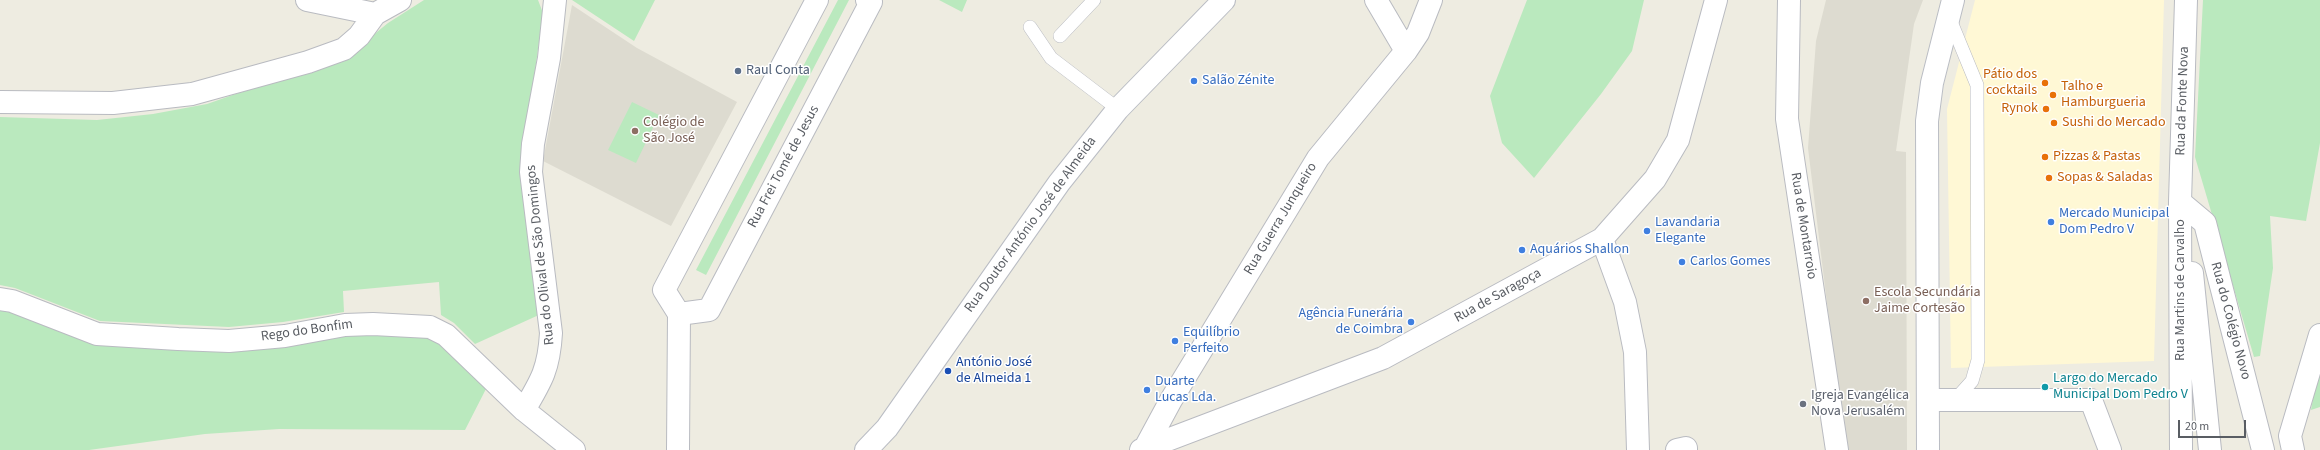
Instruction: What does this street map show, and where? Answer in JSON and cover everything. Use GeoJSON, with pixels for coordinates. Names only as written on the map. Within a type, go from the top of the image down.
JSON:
{"type":"FeatureCollection","features":[{"type":"Feature","properties":{"kind":"street"},"geometry":{"type":"LineString","coordinates":[[307,0],[375,14]]}},
{"type":"Feature","properties":{"kind":"street"},"geometry":{"type":"LineString","coordinates":[[0,102],[119,103],[192,94],[308,62],[344,49],[359,36],[375,14],[400,0]]}},
{"type":"Feature","properties":{"kind":"street","name":"Rua do Olival de São Domingos"},"geometry":{"type":"LineString","coordinates":[[524,410],[544,376],[550,355],[551,333],[531,172],[533,144],[549,58],[555,0]]}},
{"type":"Feature","properties":{"kind":"street"},"geometry":{"type":"LineString","coordinates":[[678,450],[679,314],[664,290],[817,0]]}},
{"type":"Feature","properties":{"kind":"street","name":"Rua Doutor António José de Almeida"},"geometry":{"type":"LineString","coordinates":[[866,450],[887,428],[1059,183],[1118,109],[1224,0]]}},
{"type":"Feature","properties":{"kind":"street"},"geometry":{"type":"LineString","coordinates":[[1376,0],[1406,50]]}},
{"type":"Feature","properties":{"kind":"street","name":"Rua Guerra Junqueiro"},"geometry":{"type":"LineString","coordinates":[[1144,450],[1318,158],[1406,50],[1418,32],[1432,0]]}},
{"type":"Feature","properties":{"kind":"street","name":"Rua de Saragoça"},"geometry":{"type":"LineString","coordinates":[[1144,450],[1383,358],[1602,239],[1654,179],[1678,140],[1716,0]]}},
{"type":"Feature","properties":{"kind":"street","name":"Rua de Montarroio"},"geometry":{"type":"LineString","coordinates":[[1789,0],[1787,119],[1837,450]]}},
{"type":"Feature","properties":{"kind":"street","name":"Rua da Fonte Nova"},"geometry":{"type":"LineString","coordinates":[[2180,202],[2186,0]]}},
{"type":"Feature","properties":{"kind":"street","name":"Rua Frei Tomé de Jesus"},"geometry":{"type":"LineString","coordinates":[[679,314],[709,310],[870,1]]}},
{"type":"Feature","properties":{"kind":"street"},"geometry":{"type":"LineString","coordinates":[[1928,450],[1927,121],[1932,83],[1951,8]]}},
{"type":"Feature","properties":{"kind":"street","name":"Rua Martins de Carvalho"},"geometry":{"type":"LineString","coordinates":[[2180,202],[2181,450]]}},
{"type":"Feature","properties":{"kind":"street","name":"Rua do Colégio Novo"},"geometry":{"type":"LineString","coordinates":[[2180,202],[2204,223],[2263,450]]}},
{"type":"Feature","properties":{"kind":"street"},"geometry":{"type":"LineString","coordinates":[[2181,237],[2194,279],[2210,450]]}},
{"type":"Feature","properties":{"kind":"street"},"geometry":{"type":"LineString","coordinates":[[1602,239],[1625,302],[1635,352],[1638,450]]}},
{"type":"Feature","properties":{"kind":"street","name":"Rego do Bonfim"},"geometry":{"type":"LineString","coordinates":[[0,299],[12,301],[97,334],[104,335],[229,340],[285,336],[345,325],[373,324],[430,327],[446,335],[524,410],[574,450]]}},
{"type":"Feature","properties":{"kind":"street"},"geometry":{"type":"LineString","coordinates":[[2293,450],[2290,436],[2320,335]]}},
{"type":"Feature","properties":{"kind":"street"},"geometry":{"type":"LineString","coordinates":[[1929,400],[2091,400],[2110,450]]}},
{"type":"Feature","properties":{"kind":"street"},"geometry":{"type":"LineString","coordinates":[[887,428],[888,450]]}},
{"type":"Feature","properties":{"kind":"street"},"geometry":{"type":"LineString","coordinates":[[1677,450],[1686,448],[1686,450]]}},
{"type":"Feature","properties":{"kind":"lane"},"geometry":{"type":"LineString","coordinates":[[1060,36],[1094,0]]}},
{"type":"Feature","properties":{"kind":"lane"},"geometry":{"type":"LineString","coordinates":[[1951,8],[1978,85],[1978,360],[1972,382],[1955,400]]}},
{"type":"Feature","properties":{"kind":"lane"},"geometry":{"type":"LineString","coordinates":[[1030,27],[1051,58],[1118,109]]}},
{"type":"Feature","properties":{"kind":"shaded area","name":"Escola Secundária Jaime Cortesão"},"geometry":{"type":"Polygon","coordinates":[[[1826,0],[1923,0],[1914,24],[1896,151],[1906,152],[1907,450],[1845,450],[1808,148],[1816,41],[1826,0]]]}},
{"type":"Feature","properties":{"kind":"shaded area"},"geometry":{"type":"Polygon","coordinates":[[[1975,0],[2164,0],[2154,361],[1951,368],[1947,109],[1975,0]]]}},
{"type":"Feature","properties":{"kind":"shaded area","name":"Colégio de São José"},"geometry":{"type":"Polygon","coordinates":[[[572,5],[637,48],[737,102],[671,226],[543,161],[572,5]]]}},
{"type":"Feature","properties":{"kind":"green space"},"geometry":{"type":"Polygon","coordinates":[[[424,0],[538,0],[543,13],[523,158],[541,314],[475,344],[454,323],[441,315],[439,282],[343,291],[344,312],[283,322],[229,327],[100,321],[15,288],[0,285],[0,117],[97,120],[153,114],[207,104],[350,54],[388,23],[424,0]]]}},
{"type":"Feature","properties":{"kind":"green space"},"geometry":{"type":"Polygon","coordinates":[[[572,0],[655,0],[634,41],[572,0]]]}},
{"type":"Feature","properties":{"kind":"green space"},"geometry":{"type":"Polygon","coordinates":[[[838,0],[849,0],[706,275],[696,270],[838,0]]]}},
{"type":"Feature","properties":{"kind":"green space"},"geometry":{"type":"Polygon","coordinates":[[[939,0],[967,0],[962,12],[939,0]]]}},
{"type":"Feature","properties":{"kind":"green space"},"geometry":{"type":"Polygon","coordinates":[[[1527,0],[1644,0],[1632,51],[1601,94],[1534,178],[1502,143],[1490,96],[1527,0]]]}},
{"type":"Feature","properties":{"kind":"green space"},"geometry":{"type":"Polygon","coordinates":[[[2203,0],[2320,0],[2320,143],[2306,221],[2270,216],[2273,268],[2260,356],[2254,357],[2195,157],[2203,0]]]}},
{"type":"Feature","properties":{"kind":"green space"},"geometry":{"type":"Polygon","coordinates":[[[632,102],[659,115],[636,163],[608,150],[632,102]]]}},
{"type":"Feature","properties":{"kind":"green space"},"geometry":{"type":"Polygon","coordinates":[[[0,308],[95,343],[346,333],[428,336],[441,342],[488,385],[465,430],[279,429],[205,434],[89,450],[0,450],[0,308]]]}},
{"type":"Feature","properties":{"kind":"green space"},"geometry":{"type":"Polygon","coordinates":[[[2318,369],[2320,370],[2320,407],[2311,410],[2318,369]]]}},
{"type":"Feature","properties":{"kind":"place","name":"Raul Conta"},"geometry":{"type":"Point","coordinates":[738,71]}},
{"type":"Feature","properties":{"kind":"place","name":"Salão Zénite"},"geometry":{"type":"Point","coordinates":[1194,81]}},
{"type":"Feature","properties":{"kind":"place","name":"Pátio dos cocktails"},"geometry":{"type":"Point","coordinates":[2045,83]}},
{"type":"Feature","properties":{"kind":"place","name":"Talho e Hamburgueria"},"geometry":{"type":"Point","coordinates":[2053,95]}},
{"type":"Feature","properties":{"kind":"place","name":"Rynok"},"geometry":{"type":"Point","coordinates":[2046,109]}},
{"type":"Feature","properties":{"kind":"place","name":"Sushi do Mercado"},"geometry":{"type":"Point","coordinates":[2054,123]}},
{"type":"Feature","properties":{"kind":"place","name":"Colégio de São José"},"geometry":{"type":"Point","coordinates":[635,131]}},
{"type":"Feature","properties":{"kind":"place","name":"Pizzas & Pastas"},"geometry":{"type":"Point","coordinates":[2045,157]}},
{"type":"Feature","properties":{"kind":"place","name":"Sopas & Saladas"},"geometry":{"type":"Point","coordinates":[2049,178]}},
{"type":"Feature","properties":{"kind":"place","name":"Mercado Municipal Dom Pedro V"},"geometry":{"type":"Point","coordinates":[2051,222]}},
{"type":"Feature","properties":{"kind":"place","name":"Lavandaria Elegante"},"geometry":{"type":"Point","coordinates":[1647,231]}},
{"type":"Feature","properties":{"kind":"place","name":"Aquários Shallon"},"geometry":{"type":"Point","coordinates":[1522,250]}},
{"type":"Feature","properties":{"kind":"place","name":"Carlos Gomes"},"geometry":{"type":"Point","coordinates":[1682,262]}},
{"type":"Feature","properties":{"kind":"place","name":"Escola Secundária Jaime Cortesão"},"geometry":{"type":"Point","coordinates":[1866,301]}},
{"type":"Feature","properties":{"kind":"place","name":"Agência Funerária de Coimbra"},"geometry":{"type":"Point","coordinates":[1411,322]}},
{"type":"Feature","properties":{"kind":"place","name":"Equilíbrio Perfeito"},"geometry":{"type":"Point","coordinates":[1175,341]}},
{"type":"Feature","properties":{"kind":"place","name":"António José de Almeida 1"},"geometry":{"type":"Point","coordinates":[948,371]}},
{"type":"Feature","properties":{"kind":"place","name":"Largo do Mercado Municipal Dom Pedro V"},"geometry":{"type":"Point","coordinates":[2045,387]}},
{"type":"Feature","properties":{"kind":"place","name":"Duarte Lucas Lda."},"geometry":{"type":"Point","coordinates":[1147,390]}},
{"type":"Feature","properties":{"kind":"place","name":"Igreja Evangélica Nova Jerusalém"},"geometry":{"type":"Point","coordinates":[1803,404]}}]}
